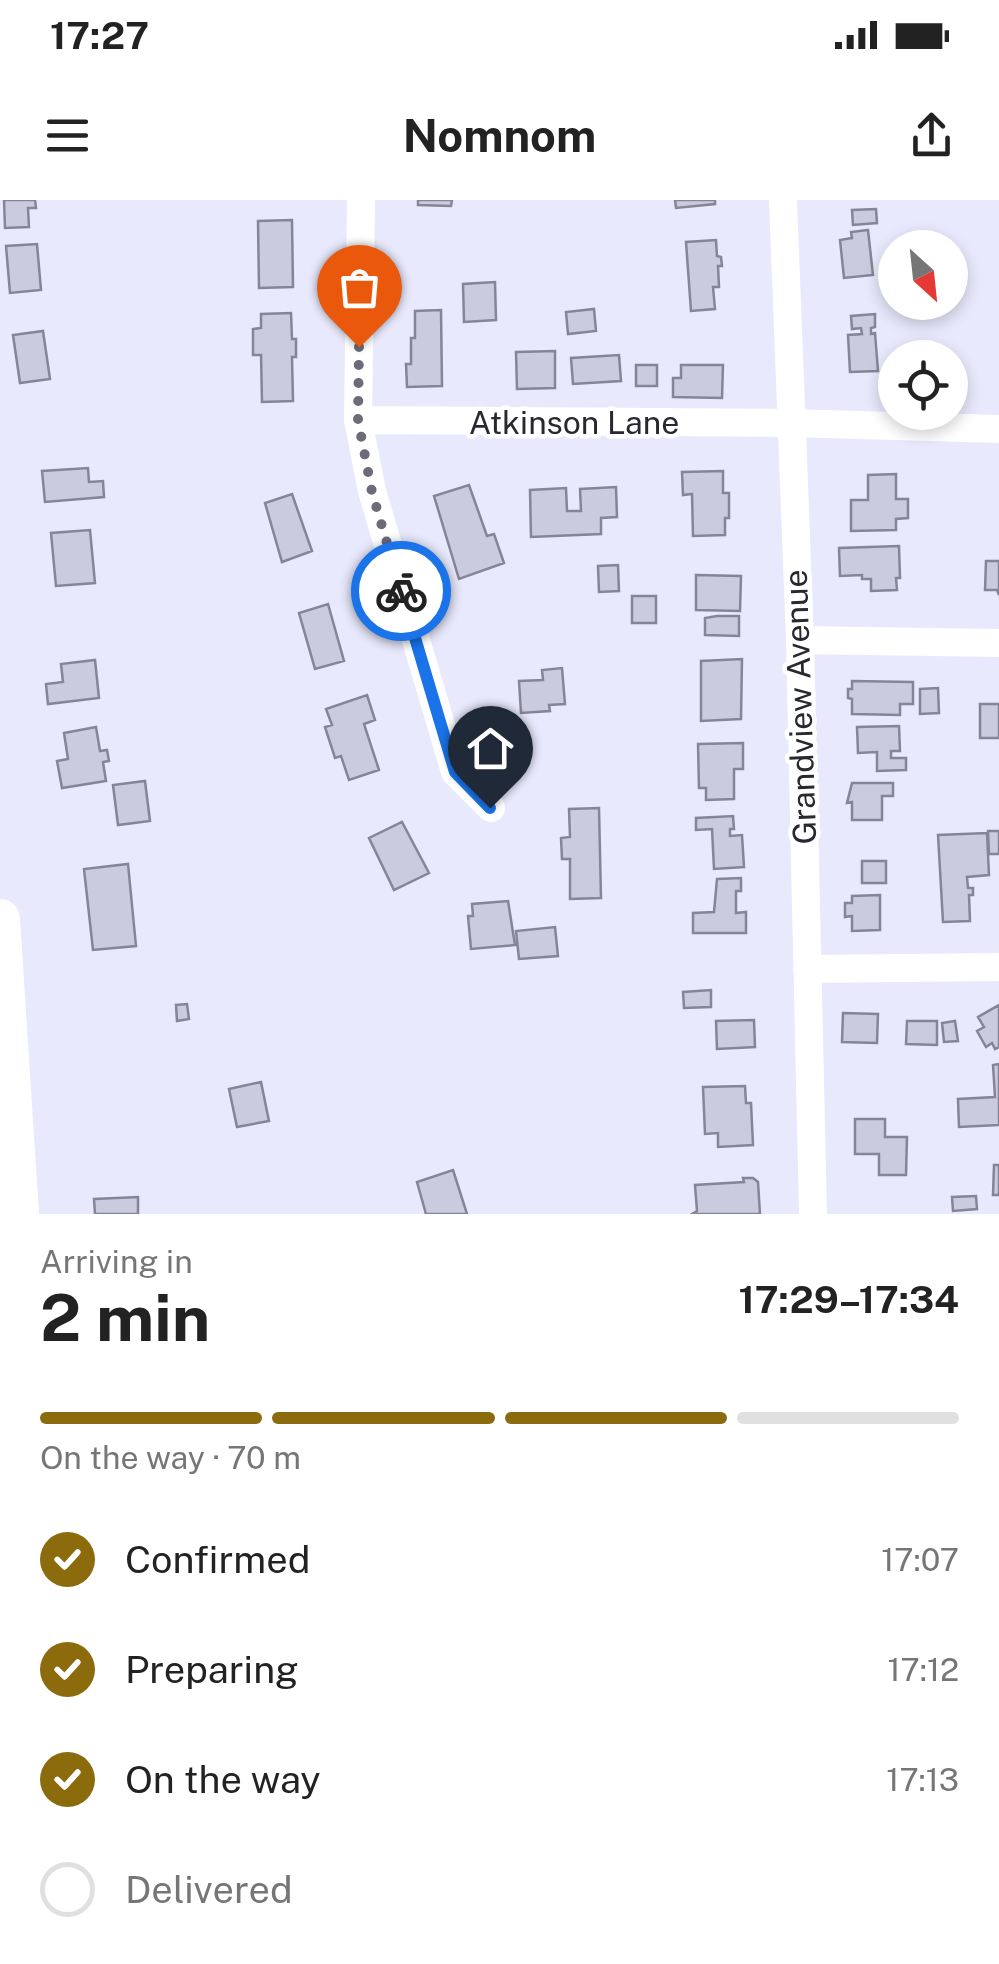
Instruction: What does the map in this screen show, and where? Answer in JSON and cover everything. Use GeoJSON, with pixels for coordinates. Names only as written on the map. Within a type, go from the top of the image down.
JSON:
{"type":"FeatureCollection","features":[{"type":"Feature","properties":{"kind":"main road"},"geometry":{"type":"LineString","coordinates":[[0,919],[19,1214]]}},
{"type":"Feature","properties":{"kind":"street"},"geometry":{"type":"LineString","coordinates":[[361,200],[358,420],[372,492],[455,772],[490,808]]}},
{"type":"Feature","properties":{"kind":"street","name":"Grandview Avenue"},"geometry":{"type":"LineString","coordinates":[[783,200],[800,640],[813,1214]]}},
{"type":"Feature","properties":{"kind":"street","name":"Atkinson Lane"},"geometry":{"type":"LineString","coordinates":[[358,420],[790,423],[999,429]]}},
{"type":"Feature","properties":{"kind":"street"},"geometry":{"type":"LineString","coordinates":[[800,640],[999,643]]}},
{"type":"Feature","properties":{"kind":"street"},"geometry":{"type":"LineString","coordinates":[[807,970],[999,967]]}},
{"type":"Feature","properties":{"kind":"building"},"geometry":{"type":"Polygon","coordinates":[[[4,200],[35,200],[36,208],[28,208],[29,227],[5,228],[4,200]]]}},
{"type":"Feature","properties":{"kind":"building"},"geometry":{"type":"Polygon","coordinates":[[[418,200],[452,200],[451,206],[418,205],[418,200]]]}},
{"type":"Feature","properties":{"kind":"building"},"geometry":{"type":"Polygon","coordinates":[[[675,200],[715,200],[715,204],[676,208],[675,200]]]}},
{"type":"Feature","properties":{"kind":"building"},"geometry":{"type":"Polygon","coordinates":[[[876,209],[877,223],[853,225],[852,210],[876,209]]]}},
{"type":"Feature","properties":{"kind":"building"},"geometry":{"type":"Polygon","coordinates":[[[292,220],[293,287],[259,288],[258,221],[292,220]]]}},
{"type":"Feature","properties":{"kind":"building"},"geometry":{"type":"Polygon","coordinates":[[[868,230],[873,275],[844,278],[840,240],[852,238],[851,232],[868,230]]]}},
{"type":"Feature","properties":{"kind":"building"},"geometry":{"type":"Polygon","coordinates":[[[716,240],[722,266],[718,266],[719,287],[713,287],[715,309],[691,311],[686,242],[716,240]]]}},
{"type":"Feature","properties":{"kind":"building"},"geometry":{"type":"Polygon","coordinates":[[[37,244],[41,290],[10,293],[6,246],[37,244]]]}},
{"type":"Feature","properties":{"kind":"building"},"geometry":{"type":"Polygon","coordinates":[[[495,282],[496,320],[464,322],[463,284],[495,282]]]}},
{"type":"Feature","properties":{"kind":"building"},"geometry":{"type":"Polygon","coordinates":[[[594,309],[596,331],[568,334],[566,312],[594,309]]]}},
{"type":"Feature","properties":{"kind":"building"},"geometry":{"type":"Polygon","coordinates":[[[441,310],[442,386],[407,387],[406,364],[411,364],[415,311],[441,310]]]}},
{"type":"Feature","properties":{"kind":"building"},"geometry":{"type":"Polygon","coordinates":[[[291,313],[292,339],[296,339],[296,357],[292,357],[293,401],[262,402],[261,355],[253,355],[253,329],[261,328],[261,314],[291,313]]]}},
{"type":"Feature","properties":{"kind":"building"},"geometry":{"type":"Polygon","coordinates":[[[875,314],[871,334],[875,333],[878,371],[850,372],[848,335],[862,334],[861,328],[852,329],[851,316],[875,314]]]}},
{"type":"Feature","properties":{"kind":"building"},"geometry":{"type":"Polygon","coordinates":[[[43,331],[50,379],[20,383],[13,335],[43,331]]]}},
{"type":"Feature","properties":{"kind":"building"},"geometry":{"type":"Polygon","coordinates":[[[555,351],[555,388],[517,389],[516,352],[555,351]]]}},
{"type":"Feature","properties":{"kind":"building"},"geometry":{"type":"Polygon","coordinates":[[[619,355],[621,381],[573,384],[571,358],[619,355]]]}},
{"type":"Feature","properties":{"kind":"building"},"geometry":{"type":"Polygon","coordinates":[[[636,365],[657,365],[657,386],[636,386],[636,365]]]}},
{"type":"Feature","properties":{"kind":"building"},"geometry":{"type":"Polygon","coordinates":[[[681,365],[723,365],[722,398],[673,397],[673,378],[681,378],[681,365]]]}},
{"type":"Feature","properties":{"kind":"building"},"geometry":{"type":"Polygon","coordinates":[[[88,468],[89,482],[103,481],[104,497],[45,502],[42,471],[88,468]]]}},
{"type":"Feature","properties":{"kind":"building"},"geometry":{"type":"Polygon","coordinates":[[[723,471],[723,493],[729,493],[725,535],[693,536],[692,494],[683,495],[682,472],[723,471]]]}},
{"type":"Feature","properties":{"kind":"building"},"geometry":{"type":"Polygon","coordinates":[[[896,474],[896,499],[908,499],[908,518],[896,519],[896,530],[851,531],[851,500],[868,500],[868,475],[896,474]]]}},
{"type":"Feature","properties":{"kind":"building"},"geometry":{"type":"Polygon","coordinates":[[[469,485],[487,536],[494,534],[504,563],[459,579],[434,496],[469,485]]]}},
{"type":"Feature","properties":{"kind":"building"},"geometry":{"type":"Polygon","coordinates":[[[616,487],[617,517],[601,518],[601,534],[531,537],[530,490],[566,488],[567,511],[581,511],[580,489],[616,487]]]}},
{"type":"Feature","properties":{"kind":"building"},"geometry":{"type":"Polygon","coordinates":[[[292,494],[312,551],[282,562],[265,503],[292,494]]]}},
{"type":"Feature","properties":{"kind":"building"},"geometry":{"type":"Polygon","coordinates":[[[90,530],[95,583],[56,586],[51,533],[90,530]]]}},
{"type":"Feature","properties":{"kind":"building"},"geometry":{"type":"Polygon","coordinates":[[[899,546],[897,590],[871,591],[871,579],[862,579],[862,575],[840,576],[839,548],[899,546]]]}},
{"type":"Feature","properties":{"kind":"building"},"geometry":{"type":"Polygon","coordinates":[[[986,561],[999,561],[999,595],[997,590],[985,590],[986,561]]]}},
{"type":"Feature","properties":{"kind":"building"},"geometry":{"type":"Polygon","coordinates":[[[618,565],[619,591],[599,592],[598,566],[618,565]]]}},
{"type":"Feature","properties":{"kind":"building"},"geometry":{"type":"Polygon","coordinates":[[[696,575],[741,576],[740,611],[696,610],[696,575]]]}},
{"type":"Feature","properties":{"kind":"building"},"geometry":{"type":"Polygon","coordinates":[[[632,596],[656,596],[656,623],[632,623],[632,596]]]}},
{"type":"Feature","properties":{"kind":"building"},"geometry":{"type":"Polygon","coordinates":[[[328,604],[344,661],[315,669],[299,613],[328,604]]]}},
{"type":"Feature","properties":{"kind":"building"},"geometry":{"type":"Polygon","coordinates":[[[739,616],[739,636],[705,635],[705,618],[739,616]]]}},
{"type":"Feature","properties":{"kind":"building"},"geometry":{"type":"Polygon","coordinates":[[[742,659],[741,719],[701,721],[701,661],[742,659]]]}},
{"type":"Feature","properties":{"kind":"building"},"geometry":{"type":"Polygon","coordinates":[[[95,660],[99,698],[48,704],[46,684],[63,682],[61,664],[95,660]]]}},
{"type":"Feature","properties":{"kind":"building"},"geometry":{"type":"Polygon","coordinates":[[[562,668],[565,704],[549,705],[550,711],[521,713],[519,681],[543,680],[542,670],[562,668]]]}},
{"type":"Feature","properties":{"kind":"building"},"geometry":{"type":"Polygon","coordinates":[[[852,681],[913,682],[913,704],[900,704],[900,715],[852,714],[848,689],[852,689],[852,681]]]}},
{"type":"Feature","properties":{"kind":"building"},"geometry":{"type":"Polygon","coordinates":[[[938,688],[939,713],[920,714],[920,689],[938,688]]]}},
{"type":"Feature","properties":{"kind":"building"},"geometry":{"type":"Polygon","coordinates":[[[367,695],[375,720],[364,724],[379,770],[349,780],[341,756],[335,758],[325,727],[332,725],[326,709],[367,695]]]}},
{"type":"Feature","properties":{"kind":"building"},"geometry":{"type":"Polygon","coordinates":[[[980,704],[999,704],[999,738],[980,738],[980,704]]]}},
{"type":"Feature","properties":{"kind":"building"},"geometry":{"type":"Polygon","coordinates":[[[899,726],[900,751],[891,751],[891,758],[906,758],[906,770],[877,771],[877,752],[858,753],[857,727],[899,726]]]}},
{"type":"Feature","properties":{"kind":"building"},"geometry":{"type":"Polygon","coordinates":[[[96,727],[100,751],[107,750],[109,761],[103,762],[106,781],[62,788],[57,761],[68,759],[64,733],[96,727]]]}},
{"type":"Feature","properties":{"kind":"building"},"geometry":{"type":"Polygon","coordinates":[[[743,743],[743,769],[734,769],[734,799],[706,800],[706,788],[699,788],[698,744],[743,743]]]}},
{"type":"Feature","properties":{"kind":"building"},"geometry":{"type":"Polygon","coordinates":[[[145,781],[150,821],[118,825],[113,785],[145,781]]]}},
{"type":"Feature","properties":{"kind":"building"},"geometry":{"type":"Polygon","coordinates":[[[852,783],[893,783],[893,796],[882,796],[882,820],[852,820],[852,802],[847,803],[852,783]]]}},
{"type":"Feature","properties":{"kind":"building"},"geometry":{"type":"Polygon","coordinates":[[[599,808],[601,898],[570,899],[570,859],[562,859],[561,838],[570,837],[569,809],[599,808]]]}},
{"type":"Feature","properties":{"kind":"building"},"geometry":{"type":"Polygon","coordinates":[[[733,816],[730,836],[742,835],[744,867],[714,869],[712,829],[696,830],[696,818],[733,816]]]}},
{"type":"Feature","properties":{"kind":"building"},"geometry":{"type":"Polygon","coordinates":[[[402,822],[429,873],[394,890],[369,838],[402,822]]]}},
{"type":"Feature","properties":{"kind":"building"},"geometry":{"type":"Polygon","coordinates":[[[988,831],[999,831],[999,854],[989,854],[988,831]]]}},
{"type":"Feature","properties":{"kind":"building"},"geometry":{"type":"Polygon","coordinates":[[[987,833],[989,875],[967,877],[968,888],[973,888],[973,895],[969,895],[970,921],[943,922],[938,835],[987,833]]]}},
{"type":"Feature","properties":{"kind":"building"},"geometry":{"type":"Polygon","coordinates":[[[862,861],[886,861],[886,883],[862,883],[862,861]]]}},
{"type":"Feature","properties":{"kind":"building"},"geometry":{"type":"Polygon","coordinates":[[[128,864],[136,946],[93,950],[84,869],[128,864]]]}},
{"type":"Feature","properties":{"kind":"building"},"geometry":{"type":"Polygon","coordinates":[[[741,878],[741,891],[736,891],[736,913],[746,912],[746,933],[693,933],[693,913],[714,912],[717,879],[741,878]]]}},
{"type":"Feature","properties":{"kind":"building"},"geometry":{"type":"Polygon","coordinates":[[[880,895],[880,930],[852,931],[852,916],[845,917],[845,903],[852,903],[852,896],[880,895]]]}},
{"type":"Feature","properties":{"kind":"building"},"geometry":{"type":"Polygon","coordinates":[[[508,901],[515,945],[471,949],[468,916],[473,916],[472,904],[508,901]]]}},
{"type":"Feature","properties":{"kind":"building"},"geometry":{"type":"Polygon","coordinates":[[[555,927],[558,956],[519,959],[516,931],[555,927]]]}},
{"type":"Feature","properties":{"kind":"building"},"geometry":{"type":"Polygon","coordinates":[[[711,990],[711,1007],[684,1008],[683,992],[711,990]]]}},
{"type":"Feature","properties":{"kind":"building"},"geometry":{"type":"Polygon","coordinates":[[[187,1004],[189,1019],[177,1021],[176,1005],[187,1004]]]}},
{"type":"Feature","properties":{"kind":"building"},"geometry":{"type":"Polygon","coordinates":[[[999,1005],[999,1047],[995,1049],[992,1043],[986,1047],[977,1031],[984,1027],[978,1017],[999,1005]]]}},
{"type":"Feature","properties":{"kind":"building"},"geometry":{"type":"Polygon","coordinates":[[[843,1013],[878,1014],[877,1043],[842,1042],[843,1013]]]}},
{"type":"Feature","properties":{"kind":"building"},"geometry":{"type":"Polygon","coordinates":[[[754,1020],[755,1047],[717,1049],[716,1021],[754,1020]]]}},
{"type":"Feature","properties":{"kind":"building"},"geometry":{"type":"Polygon","coordinates":[[[907,1021],[937,1021],[937,1045],[906,1044],[907,1021]]]}},
{"type":"Feature","properties":{"kind":"building"},"geometry":{"type":"Polygon","coordinates":[[[955,1021],[958,1041],[944,1042],[942,1023],[955,1021]]]}},
{"type":"Feature","properties":{"kind":"building"},"geometry":{"type":"Polygon","coordinates":[[[999,1064],[999,1125],[959,1127],[958,1099],[995,1097],[993,1065],[999,1064]]]}},
{"type":"Feature","properties":{"kind":"building"},"geometry":{"type":"Polygon","coordinates":[[[261,1082],[269,1121],[237,1127],[229,1089],[261,1082]]]}},
{"type":"Feature","properties":{"kind":"building"},"geometry":{"type":"Polygon","coordinates":[[[745,1086],[746,1103],[751,1103],[753,1145],[718,1147],[718,1133],[705,1134],[703,1087],[745,1086]]]}},
{"type":"Feature","properties":{"kind":"building"},"geometry":{"type":"Polygon","coordinates":[[[855,1119],[885,1119],[885,1137],[907,1137],[906,1175],[879,1175],[879,1154],[855,1154],[855,1119]]]}},
{"type":"Feature","properties":{"kind":"building"},"geometry":{"type":"Polygon","coordinates":[[[994,1165],[999,1165],[999,1195],[993,1195],[994,1165]]]}},
{"type":"Feature","properties":{"kind":"building"},"geometry":{"type":"Polygon","coordinates":[[[453,1170],[467,1214],[426,1214],[417,1182],[453,1170]]]}},
{"type":"Feature","properties":{"kind":"building"},"geometry":{"type":"Polygon","coordinates":[[[743,1178],[758,1182],[760,1214],[692,1214],[697,1211],[695,1185],[744,1182],[743,1178]]]}},
{"type":"Feature","properties":{"kind":"building"},"geometry":{"type":"Polygon","coordinates":[[[976,1196],[977,1209],[953,1211],[952,1197],[976,1196]]]}},
{"type":"Feature","properties":{"kind":"building"},"geometry":{"type":"Polygon","coordinates":[[[138,1197],[138,1214],[95,1214],[94,1199],[138,1197]]]}},
{"type":"Feature","properties":{"kind":"way so far"},"geometry":{"type":"LineString","coordinates":[[359,347],[358,420],[372,492],[401,591]]}},
{"type":"Feature","properties":{"kind":"route"},"geometry":{"type":"LineString","coordinates":[[401,591],[455,772],[490,808]]}}]}
